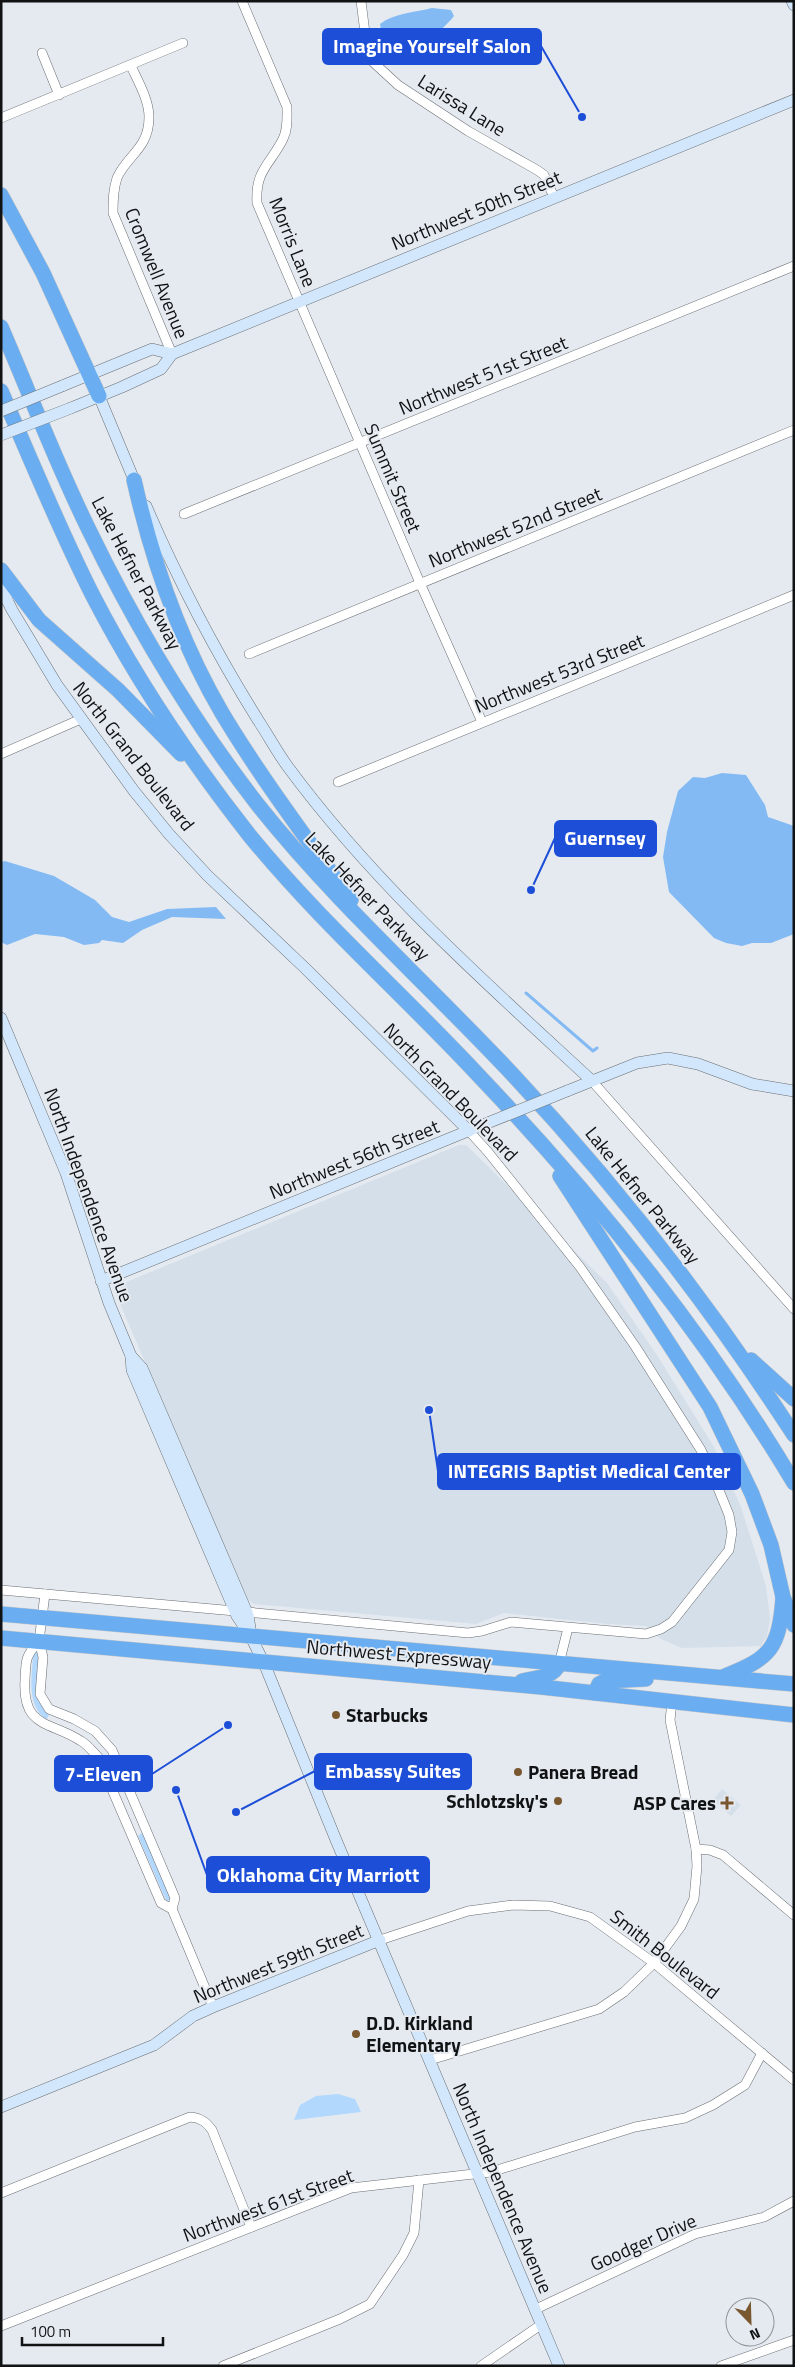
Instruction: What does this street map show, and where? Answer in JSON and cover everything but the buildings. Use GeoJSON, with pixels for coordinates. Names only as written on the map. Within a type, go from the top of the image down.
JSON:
{"type":"FeatureCollection","features":[{"type":"Feature","properties":{"kind":"highway"},"geometry":{"type":"LineString","coordinates":[[1,196],[42,274],[100,396]]}},
{"type":"Feature","properties":{"kind":"highway","name":"Lake Hefner Parkway"},"geometry":{"type":"LineString","coordinates":[[1,327],[87,527],[167,674],[221,755],[256,803],[335,895],[382,944],[429,988],[571,1138],[656,1240],[733,1344],[794,1435]]}},
{"type":"Feature","properties":{"kind":"highway"},"geometry":{"type":"LineString","coordinates":[[1,391],[60,528],[94,597],[143,683],[213,787],[257,843],[324,922],[426,1021],[532,1132],[620,1236],[671,1301],[722,1372],[794,1483]]}},
{"type":"Feature","properties":{"kind":"highway"},"geometry":{"type":"LineString","coordinates":[[134,480],[142,514],[175,611],[198,665],[222,712],[263,777],[382,944]]}},
{"type":"Feature","properties":{"kind":"highway"},"geometry":{"type":"LineString","coordinates":[[1,570],[39,620],[118,690],[213,787]]}},
{"type":"Feature","properties":{"kind":"highway"},"geometry":{"type":"LineString","coordinates":[[532,1132],[714,1414],[752,1494],[771,1545],[784,1597],[794,1625]]}},
{"type":"Feature","properties":{"kind":"highway"},"geometry":{"type":"LineString","coordinates":[[733,1344],[794,1399]]}},
{"type":"Feature","properties":{"kind":"highway"},"geometry":{"type":"LineString","coordinates":[[723,1677],[753,1664],[768,1652],[779,1630],[784,1597]]}},
{"type":"Feature","properties":{"kind":"highway","name":"Northwest Expressway"},"geometry":{"type":"LineString","coordinates":[[1,1614],[794,1684]]}},
{"type":"Feature","properties":{"kind":"highway","name":"Northwest Expressway"},"geometry":{"type":"LineString","coordinates":[[1,1638],[595,1692],[794,1715]]}},
{"type":"Feature","properties":{"kind":"highway"},"geometry":{"type":"LineString","coordinates":[[511,1684],[549,1675],[554,1672],[559,1664]]}},
{"type":"Feature","properties":{"kind":"highway"},"geometry":{"type":"LineString","coordinates":[[595,1692],[599,1684],[605,1681],[692,1676]]}},
{"type":"Feature","properties":{"kind":"street","name":"Morris Lane"},"geometry":{"type":"LineString","coordinates":[[242,1],[287,108],[287,123],[284,137],[260,175],[256,186],[258,203],[299,302]]}},
{"type":"Feature","properties":{"kind":"street","name":"Larissa Lane"},"geometry":{"type":"LineString","coordinates":[[362,1],[366,41],[373,62],[398,85],[468,131],[544,175],[554,197]]}},
{"type":"Feature","properties":{"kind":"street"},"geometry":{"type":"LineString","coordinates":[[792,1],[794,5]]}},
{"type":"Feature","properties":{"kind":"street"},"geometry":{"type":"LineString","coordinates":[[1,118],[183,43]]}},
{"type":"Feature","properties":{"kind":"street"},"geometry":{"type":"LineString","coordinates":[[42,53],[58,95]]}},
{"type":"Feature","properties":{"kind":"street","name":"Cromwell Avenue"},"geometry":{"type":"LineString","coordinates":[[131,66],[149,116],[147,132],[140,149],[118,177],[113,194],[113,213],[172,354]]}},
{"type":"Feature","properties":{"kind":"street","name":"Northwest 50th Street"},"geometry":{"type":"LineString","coordinates":[[1,435],[71,408],[161,369],[172,354],[794,100]]}},
{"type":"Feature","properties":{"kind":"street","name":"Northwest 51st Street"},"geometry":{"type":"LineString","coordinates":[[184,514],[794,266]]}},
{"type":"Feature","properties":{"kind":"street","name":"Summit Street"},"geometry":{"type":"LineString","coordinates":[[299,302],[482,722]]}},
{"type":"Feature","properties":{"kind":"street"},"geometry":{"type":"LineString","coordinates":[[1,411],[152,349],[172,354]]}},
{"type":"Feature","properties":{"kind":"street"},"geometry":{"type":"LineString","coordinates":[[100,396],[134,480],[189,598],[230,675],[288,767],[381,880],[456,955],[592,1081],[794,1309]]}},
{"type":"Feature","properties":{"kind":"street","name":"Northwest 52nd Street"},"geometry":{"type":"LineString","coordinates":[[249,654],[794,430]]}},
{"type":"Feature","properties":{"kind":"street","name":"North Grand Boulevard"},"geometry":{"type":"LineString","coordinates":[[1,588],[6,609],[57,685],[134,791],[169,834],[207,874],[306,969],[488,1152],[580,1267],[635,1346],[701,1450],[725,1506],[732,1532],[729,1550],[672,1622],[661,1629],[637,1634],[568,1628]]}},
{"type":"Feature","properties":{"kind":"street","name":"Northwest 53rd Street"},"geometry":{"type":"LineString","coordinates":[[338,782],[794,595]]}},
{"type":"Feature","properties":{"kind":"street"},"geometry":{"type":"LineString","coordinates":[[1,754],[81,719]]}},
{"type":"Feature","properties":{"kind":"street","name":"North Independence Avenue"},"geometry":{"type":"LineString","coordinates":[[1,1018],[5,1036],[66,1173],[101,1281],[131,1356],[132,1370],[235,1611],[264,1663],[559,2366]]}},
{"type":"Feature","properties":{"kind":"street","name":"Northwest 56th Street"},"geometry":{"type":"LineString","coordinates":[[101,1281],[637,1063],[668,1058],[698,1064],[752,1084],[794,1091]]}},
{"type":"Feature","properties":{"kind":"street","name":"North Independence Avenue"},"geometry":{"type":"LineString","coordinates":[[131,1356],[142,1368],[247,1612],[251,1637]]}},
{"type":"Feature","properties":{"kind":"street"},"geometry":{"type":"LineString","coordinates":[[1,1590],[235,1611]]}},
{"type":"Feature","properties":{"kind":"street"},"geometry":{"type":"LineString","coordinates":[[45,1594],[38,1642],[42,1657],[40,1694],[49,1709],[95,1731],[107,1744],[126,1780],[175,1898],[172,1909],[213,2006]]}},
{"type":"Feature","properties":{"kind":"street","name":"Northwest Expressway"},"geometry":{"type":"LineString","coordinates":[[247,1612],[468,1633],[482,1631],[511,1622],[568,1628]]}},
{"type":"Feature","properties":{"kind":"street"},"geometry":{"type":"LineString","coordinates":[[559,1664],[568,1628]]}},
{"type":"Feature","properties":{"kind":"street"},"geometry":{"type":"LineString","coordinates":[[38,1642],[26,1655],[24,1695],[37,1720],[81,1741],[98,1757],[161,1903],[172,1909]]}},
{"type":"Feature","properties":{"kind":"street"},"geometry":{"type":"LineString","coordinates":[[430,2060],[599,2009],[624,1992],[654,1962],[681,1926],[694,1899],[697,1866],[696,1849],[670,1720],[672,1702]]}},
{"type":"Feature","properties":{"kind":"street"},"geometry":{"type":"LineString","coordinates":[[54,1729],[62,1714]]}},
{"type":"Feature","properties":{"kind":"street"},"geometry":{"type":"LineString","coordinates":[[92,1751],[107,1744]]}},
{"type":"Feature","properties":{"kind":"street"},"geometry":{"type":"LineString","coordinates":[[696,1849],[710,1850],[723,1855],[794,1915]]}},
{"type":"Feature","properties":{"kind":"street","name":"Smith Boulevard"},"geometry":{"type":"LineString","coordinates":[[380,1940],[468,1911],[513,1905],[550,1906],[590,1917],[654,1962],[794,2080]]}},
{"type":"Feature","properties":{"kind":"street","name":"Northwest 59th Street"},"geometry":{"type":"LineString","coordinates":[[1,2106],[154,2045],[193,2016],[213,2006],[380,1940]]}},
{"type":"Feature","properties":{"kind":"street","name":"Northwest 61st Street"},"geometry":{"type":"LineString","coordinates":[[1,2326],[351,2188],[491,2172],[635,2127],[685,2118],[713,2106],[745,2085],[762,2053]]}},
{"type":"Feature","properties":{"kind":"street"},"geometry":{"type":"LineString","coordinates":[[1,2193],[190,2118],[197,2118],[203,2120],[212,2130],[251,2226]]}},
{"type":"Feature","properties":{"kind":"street"},"geometry":{"type":"LineString","coordinates":[[223,2366],[340,2319],[370,2304],[403,2255],[414,2233],[419,2180]]}},
{"type":"Feature","properties":{"kind":"street","name":"Goodger Drive"},"geometry":{"type":"LineString","coordinates":[[536,2309],[696,2234],[764,2217],[794,2201]]}},
{"type":"Feature","properties":{"kind":"street"},"geometry":{"type":"LineString","coordinates":[[480,2366],[542,2324]]}},
{"type":"Feature","properties":{"kind":"street"},"geometry":{"type":"LineString","coordinates":[[721,2366],[794,2340]]}},
{"type":"Feature","properties":{"kind":"shaded area"},"geometry":{"type":"Polygon","coordinates":[[[432,8],[451,10],[454,16],[442,29],[414,50],[395,56],[386,52],[380,24],[398,15],[432,8]]]}},
{"type":"Feature","properties":{"kind":"shaded area"},"geometry":{"type":"Polygon","coordinates":[[[722,773],[746,775],[765,805],[768,817],[794,826],[794,934],[771,943],[752,943],[742,946],[726,943],[714,938],[669,892],[663,857],[667,832],[678,791],[693,777],[705,778],[722,773]]]}},
{"type":"Feature","properties":{"kind":"shaded area"},"geometry":{"type":"Polygon","coordinates":[[[5,861],[54,876],[95,900],[112,917],[129,922],[167,909],[216,907],[226,919],[172,917],[142,930],[123,943],[102,940],[99,943],[84,945],[64,937],[35,934],[7,945],[1,942],[1,862],[5,861]]]}},
{"type":"Feature","properties":{"kind":"shaded area"},"geometry":{"type":"Polygon","coordinates":[[[459,1145],[466,1145],[607,1283],[657,1355],[714,1447],[741,1507],[766,1586],[770,1618],[767,1636],[761,1646],[682,1648],[661,1639],[646,1626],[504,1613],[476,1624],[254,1604],[248,1600],[117,1297],[119,1290],[124,1283],[459,1145]]]}},
{"type":"Feature","properties":{"kind":"shaded area"},"geometry":{"type":"Polygon","coordinates":[[[36,1650],[39,1651],[38,1699],[49,1715],[46,1720],[35,1706],[33,1698],[31,1681],[33,1655],[36,1650]]]}},
{"type":"Feature","properties":{"kind":"shaded area","name":"ASP Cares"},"geometry":{"type":"Polygon","coordinates":[[[722,1789],[741,1805],[731,1816],[713,1800],[722,1789]]]}},
{"type":"Feature","properties":{"kind":"shaded area"},"geometry":{"type":"Polygon","coordinates":[[[143,1832],[170,1900],[167,1901],[165,1898],[138,1836],[143,1832]]]}},
{"type":"Feature","properties":{"kind":"shaded area"},"geometry":{"type":"Polygon","coordinates":[[[338,2094],[355,2099],[361,2112],[294,2120],[300,2105],[316,2096],[338,2094]]]}},
{"type":"Feature","properties":{"kind":"waterway"},"geometry":{"type":"LineString","coordinates":[[526,993],[593,1051],[597,1048]]}},
{"type":"Feature","properties":{"kind":"place","name":"Imagine Yourself Salon"},"geometry":{"type":"Point","coordinates":[582,117]}},
{"type":"Feature","properties":{"kind":"place","name":"Guernsey"},"geometry":{"type":"Point","coordinates":[531,890]}},
{"type":"Feature","properties":{"kind":"place","name":"INTEGRIS Baptist Medical Center"},"geometry":{"type":"Point","coordinates":[429,1410]}},
{"type":"Feature","properties":{"kind":"place","name":"Starbucks"},"geometry":{"type":"Point","coordinates":[336,1715]}},
{"type":"Feature","properties":{"kind":"place","name":"7-Eleven"},"geometry":{"type":"Point","coordinates":[228,1725]}},
{"type":"Feature","properties":{"kind":"place","name":"Panera Bread"},"geometry":{"type":"Point","coordinates":[518,1772]}},
{"type":"Feature","properties":{"kind":"place","name":"Oklahoma City Marriott"},"geometry":{"type":"Point","coordinates":[176,1790]}},
{"type":"Feature","properties":{"kind":"place","name":"Schlotzsky's"},"geometry":{"type":"Point","coordinates":[558,1801]}},
{"type":"Feature","properties":{"kind":"place","name":"ASP Cares"},"geometry":{"type":"Point","coordinates":[727,1803]}},
{"type":"Feature","properties":{"kind":"place","name":"Embassy Suites"},"geometry":{"type":"Point","coordinates":[236,1812]}},
{"type":"Feature","properties":{"kind":"place","name":"D.D. Kirkland Elementary"},"geometry":{"type":"Point","coordinates":[356,2034]}}]}
